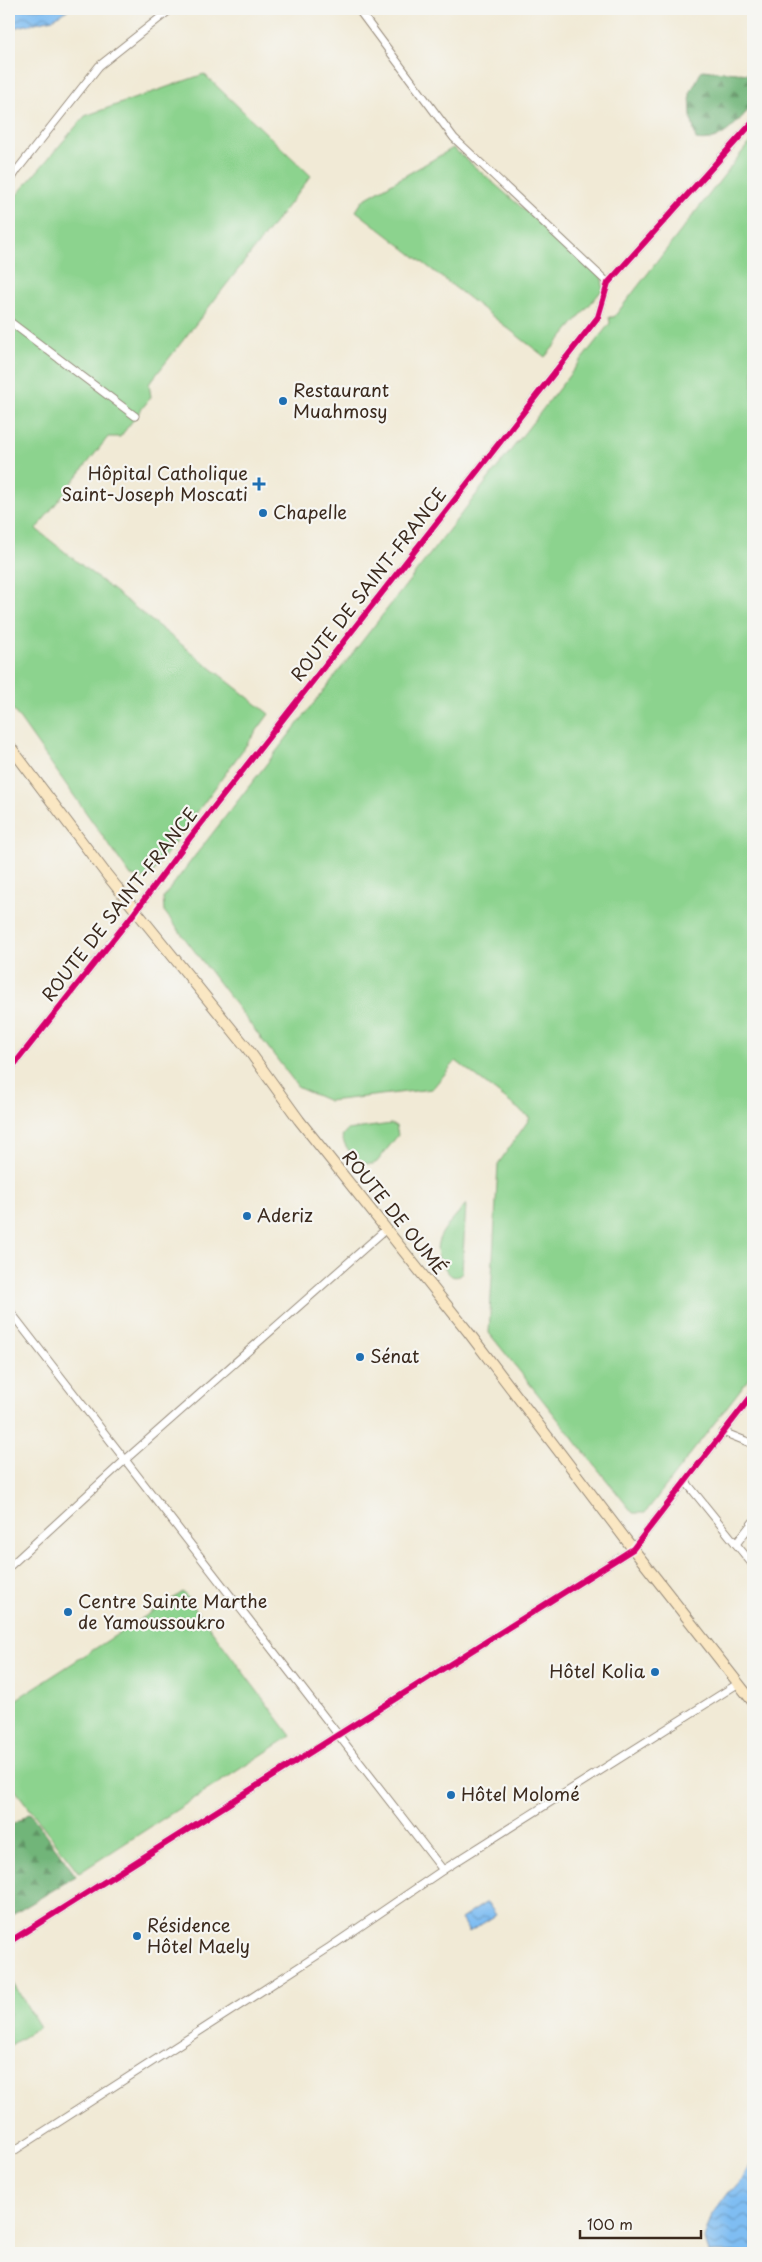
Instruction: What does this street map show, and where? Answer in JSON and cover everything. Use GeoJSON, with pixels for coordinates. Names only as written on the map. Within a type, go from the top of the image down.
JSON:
{"type":"FeatureCollection","features":[{"type":"Feature","properties":{"kind":"main road","name":"ROUTE DE OUMÉ"},"geometry":{"type":"LineString","coordinates":[[9,745],[136,912],[246,1048],[299,1120],[469,1333],[633,1549],[753,1702]]}},
{"type":"Feature","properties":{"kind":"street"},"geometry":{"type":"LineString","coordinates":[[9,183],[17,170],[99,66],[171,9]]}},
{"type":"Feature","properties":{"kind":"street"},"geometry":{"type":"LineString","coordinates":[[358,9],[454,138],[608,283]]}},
{"type":"Feature","properties":{"kind":"street","name":"ROUTE DE SAINT-FRANCE"},"geometry":{"type":"LineString","coordinates":[[9,1071],[136,912],[195,832],[598,317],[608,283],[753,122]]}},
{"type":"Feature","properties":{"kind":"street"},"geometry":{"type":"LineString","coordinates":[[9,321],[135,416]]}},
{"type":"Feature","properties":{"kind":"street"},"geometry":{"type":"LineString","coordinates":[[9,1567],[125,1460],[386,1230]]}},
{"type":"Feature","properties":{"kind":"street"},"geometry":{"type":"LineString","coordinates":[[9,1310],[443,1870]]}},
{"type":"Feature","properties":{"kind":"street"},"geometry":{"type":"LineString","coordinates":[[9,1942],[633,1549],[753,1394]]}},
{"type":"Feature","properties":{"kind":"street"},"geometry":{"type":"LineString","coordinates":[[724,1432],[753,1444]]}},
{"type":"Feature","properties":{"kind":"street"},"geometry":{"type":"LineString","coordinates":[[686,1482],[753,1565]]}},
{"type":"Feature","properties":{"kind":"street"},"geometry":{"type":"LineString","coordinates":[[736,1544],[753,1522]]}},
{"type":"Feature","properties":{"kind":"street"},"geometry":{"type":"LineString","coordinates":[[9,2154],[330,1947],[443,1870],[740,1683]]}},
{"type":"Feature","properties":{"kind":"green space"},"geometry":{"type":"Polygon","coordinates":[[[753,68],[753,105],[735,124],[721,135],[705,141],[696,140],[691,117],[690,93],[702,70],[750,74],[753,68]]]}},
{"type":"Feature","properties":{"kind":"green space"},"geometry":{"type":"Polygon","coordinates":[[[204,74],[311,176],[149,384],[151,397],[120,437],[108,437],[36,529],[269,714],[151,875],[143,879],[131,876],[9,704],[9,204],[85,116],[204,74]]]}},
{"type":"Feature","properties":{"kind":"green space"},"geometry":{"type":"Polygon","coordinates":[[[753,138],[753,1373],[645,1513],[633,1513],[489,1333],[498,1164],[530,1118],[456,1061],[432,1089],[329,1101],[299,1088],[164,911],[163,898],[610,323],[609,317],[614,317],[753,138]]]}},
{"type":"Feature","properties":{"kind":"green space"},"geometry":{"type":"Polygon","coordinates":[[[453,148],[602,277],[603,289],[545,357],[356,211],[363,200],[453,148]]]}},
{"type":"Feature","properties":{"kind":"green space"},"geometry":{"type":"Polygon","coordinates":[[[391,1124],[396,1126],[398,1135],[377,1162],[373,1164],[363,1162],[353,1156],[342,1136],[347,1130],[391,1124]]]}},
{"type":"Feature","properties":{"kind":"green space"},"geometry":{"type":"Polygon","coordinates":[[[466,1204],[462,1272],[459,1276],[454,1277],[444,1267],[439,1258],[438,1241],[447,1226],[466,1204]]]}},
{"type":"Feature","properties":{"kind":"green space"},"geometry":{"type":"Polygon","coordinates":[[[183,1592],[291,1736],[79,1873],[9,1782],[9,1704],[183,1592]]]}},
{"type":"Feature","properties":{"kind":"green space"},"geometry":{"type":"Polygon","coordinates":[[[30,1813],[76,1876],[9,1917],[9,1827],[30,1813]]]}},
{"type":"Feature","properties":{"kind":"green space"},"geometry":{"type":"Polygon","coordinates":[[[9,1977],[40,2027],[9,2046],[9,1977]]]}},
{"type":"Feature","properties":{"kind":"water"},"geometry":{"type":"Polygon","coordinates":[[[9,9],[69,9],[53,19],[13,28],[9,31],[9,9]]]}},
{"type":"Feature","properties":{"kind":"water"},"geometry":{"type":"Polygon","coordinates":[[[487,1902],[496,1915],[469,1932],[461,1919],[487,1902]]]}},
{"type":"Feature","properties":{"kind":"water"},"geometry":{"type":"Polygon","coordinates":[[[753,2158],[753,2253],[708,2253],[704,2239],[712,2214],[729,2191],[735,2188],[742,2180],[753,2158]]]}},
{"type":"Feature","properties":{"kind":"cycle path"},"geometry":{"type":"LineString","coordinates":[[9,1071],[598,317],[608,283],[753,122]]}},
{"type":"Feature","properties":{"kind":"cycle path"},"geometry":{"type":"LineString","coordinates":[[9,1942],[633,1549],[753,1394]]}},
{"type":"Feature","properties":{"kind":"place","name":"Restaurant Muahmosy"},"geometry":{"type":"Point","coordinates":[283,401]}},
{"type":"Feature","properties":{"kind":"place","name":"Hôpital Catholique Saint-Joseph Moscati"},"geometry":{"type":"Point","coordinates":[259,484]}},
{"type":"Feature","properties":{"kind":"place","name":"Chapelle"},"geometry":{"type":"Point","coordinates":[263,513]}},
{"type":"Feature","properties":{"kind":"place","name":"Aderiz"},"geometry":{"type":"Point","coordinates":[247,1216]}},
{"type":"Feature","properties":{"kind":"place","name":"Sénat"},"geometry":{"type":"Point","coordinates":[360,1357]}},
{"type":"Feature","properties":{"kind":"place","name":"Centre Sainte Marthe de Yamoussoukro"},"geometry":{"type":"Point","coordinates":[68,1612]}},
{"type":"Feature","properties":{"kind":"place","name":"Hôtel Kolia"},"geometry":{"type":"Point","coordinates":[655,1672]}},
{"type":"Feature","properties":{"kind":"place","name":"Hôtel Molomé"},"geometry":{"type":"Point","coordinates":[451,1795]}},
{"type":"Feature","properties":{"kind":"place","name":"Résidence Hôtel Maely"},"geometry":{"type":"Point","coordinates":[137,1936]}}]}
